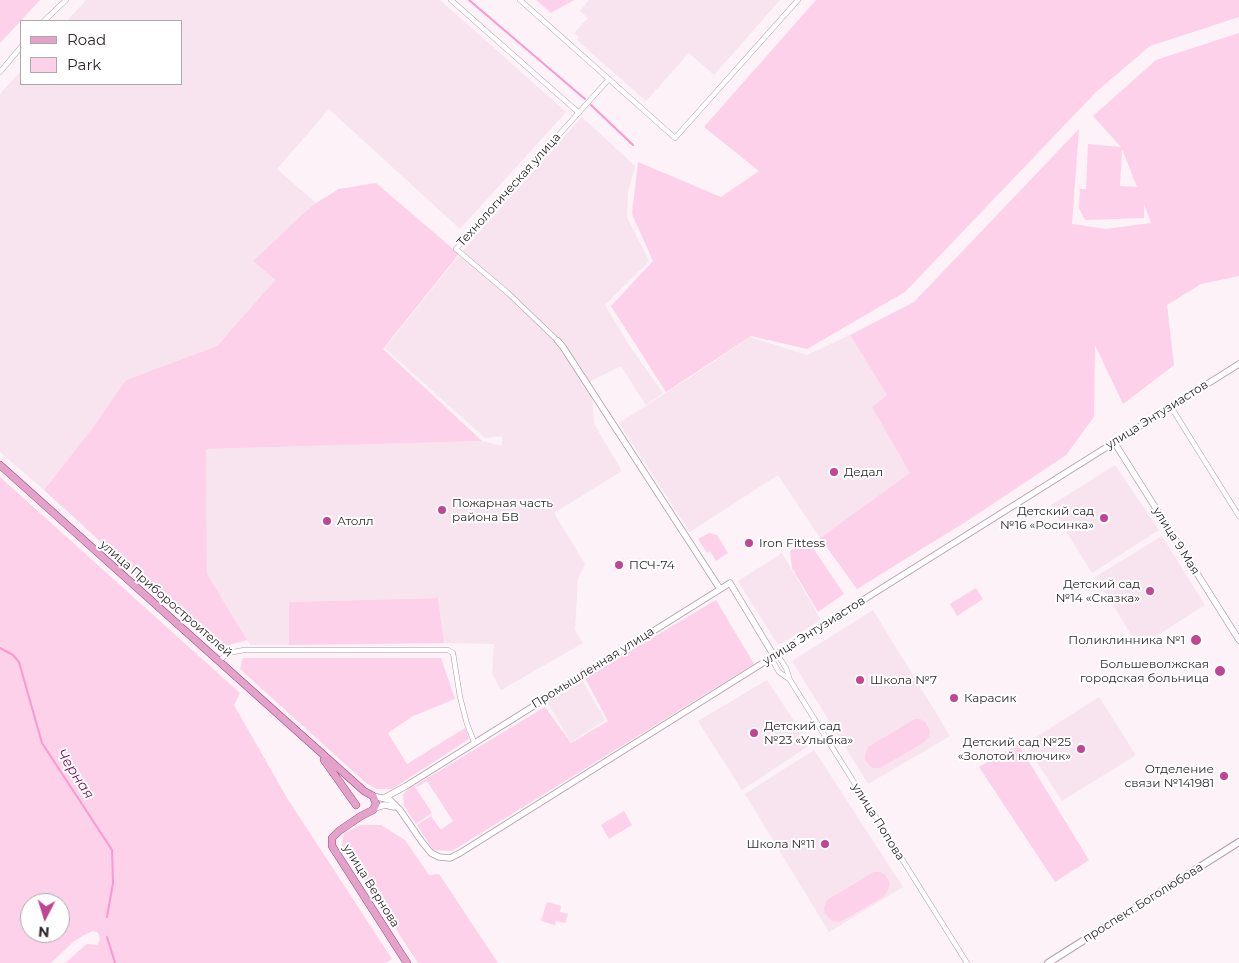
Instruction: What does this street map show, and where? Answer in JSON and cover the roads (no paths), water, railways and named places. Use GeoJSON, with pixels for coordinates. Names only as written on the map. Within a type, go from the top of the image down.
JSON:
{"type":"FeatureCollection","features":[{"type":"Feature","properties":{"kind":"main road","name":"улица Приборостроителей"},"geometry":{"type":"LineString","coordinates":[[0,465],[317,749],[371,795]]}},
{"type":"Feature","properties":{"kind":"main road","name":"улица Приборостроителей"},"geometry":{"type":"LineString","coordinates":[[317,749],[357,806]]}},
{"type":"Feature","properties":{"kind":"main road"},"geometry":{"type":"LineString","coordinates":[[360,795],[371,795],[376,800],[375,808],[371,812],[366,813],[360,811],[357,806],[357,798],[360,795]]}},
{"type":"Feature","properties":{"kind":"main road","name":"улица Вернова"},"geometry":{"type":"LineString","coordinates":[[357,806],[354,816],[334,835],[331,841],[332,846],[407,963]]}},
{"type":"Feature","properties":{"kind":"main road","name":"улица Вернова"},"geometry":{"type":"LineString","coordinates":[[348,823],[366,813]]}},
{"type":"Feature","properties":{"kind":"main road","name":"проспект Боголюбова"},"geometry":{"type":"LineString","coordinates":[[1048,963],[1239,842]]}},
{"type":"Feature","properties":{"kind":"street"},"geometry":{"type":"LineString","coordinates":[[45,20],[66,0]]}},
{"type":"Feature","properties":{"kind":"street"},"geometry":{"type":"LineString","coordinates":[[451,0],[579,113],[608,79]]}},
{"type":"Feature","properties":{"kind":"street"},"geometry":{"type":"LineString","coordinates":[[520,0],[674,138],[798,0]]}},
{"type":"Feature","properties":{"kind":"street"},"geometry":{"type":"LineString","coordinates":[[0,72],[20,49]]}},
{"type":"Feature","properties":{"kind":"street","name":"Технологическая улица"},"geometry":{"type":"LineString","coordinates":[[579,113],[456,249],[508,293],[564,347],[720,589]]}},
{"type":"Feature","properties":{"kind":"street","name":"улица Энтузиастов"},"geometry":{"type":"LineString","coordinates":[[371,795],[390,800],[400,810],[431,853],[439,857],[450,858],[1239,364]]}},
{"type":"Feature","properties":{"kind":"street"},"geometry":{"type":"LineString","coordinates":[[1171,406],[1239,516]]}},
{"type":"Feature","properties":{"kind":"street","name":"улица 9 Мая"},"geometry":{"type":"LineString","coordinates":[[1114,442],[1239,640]]}},
{"type":"Feature","properties":{"kind":"street"},"geometry":{"type":"LineString","coordinates":[[720,589],[730,583],[774,656]]}},
{"type":"Feature","properties":{"kind":"street","name":"Промышленная улица"},"geometry":{"type":"LineString","coordinates":[[384,798],[720,589]]}},
{"type":"Feature","properties":{"kind":"street"},"geometry":{"type":"LineString","coordinates":[[219,661],[228,653],[244,650],[448,650],[453,653],[460,697],[474,742]]}},
{"type":"Feature","properties":{"kind":"street","name":"улица Попова"},"geometry":{"type":"LineString","coordinates":[[774,656],[786,668],[790,680],[967,963]]}},
{"type":"Feature","properties":{"kind":"street"},"geometry":{"type":"LineString","coordinates":[[375,808],[389,805],[400,810]]}},
{"type":"Feature","properties":{"kind":"waterway"},"geometry":{"type":"LineString","coordinates":[[469,0],[585,99]]}},
{"type":"Feature","properties":{"kind":"waterway"},"geometry":{"type":"LineString","coordinates":[[591,105],[633,145]]}},
{"type":"Feature","properties":{"kind":"waterway","name":"Черная"},"geometry":{"type":"LineString","coordinates":[[0,648],[13,655],[19,662],[42,743],[112,850],[113,883],[107,917]]}},
{"type":"Feature","properties":{"kind":"waterway","name":"Черная"},"geometry":{"type":"LineString","coordinates":[[107,937],[115,963]]}},
{"type":"Feature","properties":{"kind":"place","name":"Дедал"},"geometry":{"type":"Point","coordinates":[834,472]}},
{"type":"Feature","properties":{"kind":"place","name":"Пожарная часть района БВ"},"geometry":{"type":"Point","coordinates":[442,510]}},
{"type":"Feature","properties":{"kind":"place","name":"Детский сад №16 «Росинка»"},"geometry":{"type":"Point","coordinates":[1104,518]}},
{"type":"Feature","properties":{"kind":"place","name":"Атолл"},"geometry":{"type":"Point","coordinates":[327,521]}},
{"type":"Feature","properties":{"kind":"place","name":"Iron Fittess"},"geometry":{"type":"Point","coordinates":[749,543]}},
{"type":"Feature","properties":{"kind":"place","name":"ПСЧ-74"},"geometry":{"type":"Point","coordinates":[619,565]}},
{"type":"Feature","properties":{"kind":"place","name":"Детский сад №14 «Сказка»"},"geometry":{"type":"Point","coordinates":[1150,591]}},
{"type":"Feature","properties":{"kind":"place","name":"Поликлинника №1"},"geometry":{"type":"Point","coordinates":[1196,640]}},
{"type":"Feature","properties":{"kind":"place","name":"Большеволжская городская больница"},"geometry":{"type":"Point","coordinates":[1220,671]}},
{"type":"Feature","properties":{"kind":"place","name":"Школа №7"},"geometry":{"type":"Point","coordinates":[860,680]}},
{"type":"Feature","properties":{"kind":"place","name":"Карасик"},"geometry":{"type":"Point","coordinates":[954,698]}},
{"type":"Feature","properties":{"kind":"place","name":"Детский сад №23 «Улыбка»"},"geometry":{"type":"Point","coordinates":[754,733]}},
{"type":"Feature","properties":{"kind":"place","name":"Детский сад №25 «Золотой ключик»"},"geometry":{"type":"Point","coordinates":[1081,749]}},
{"type":"Feature","properties":{"kind":"place","name":"Отделение связи №141981"},"geometry":{"type":"Point","coordinates":[1224,776]}},
{"type":"Feature","properties":{"kind":"place","name":"Школа №11"},"geometry":{"type":"Point","coordinates":[825,844]}}]}
